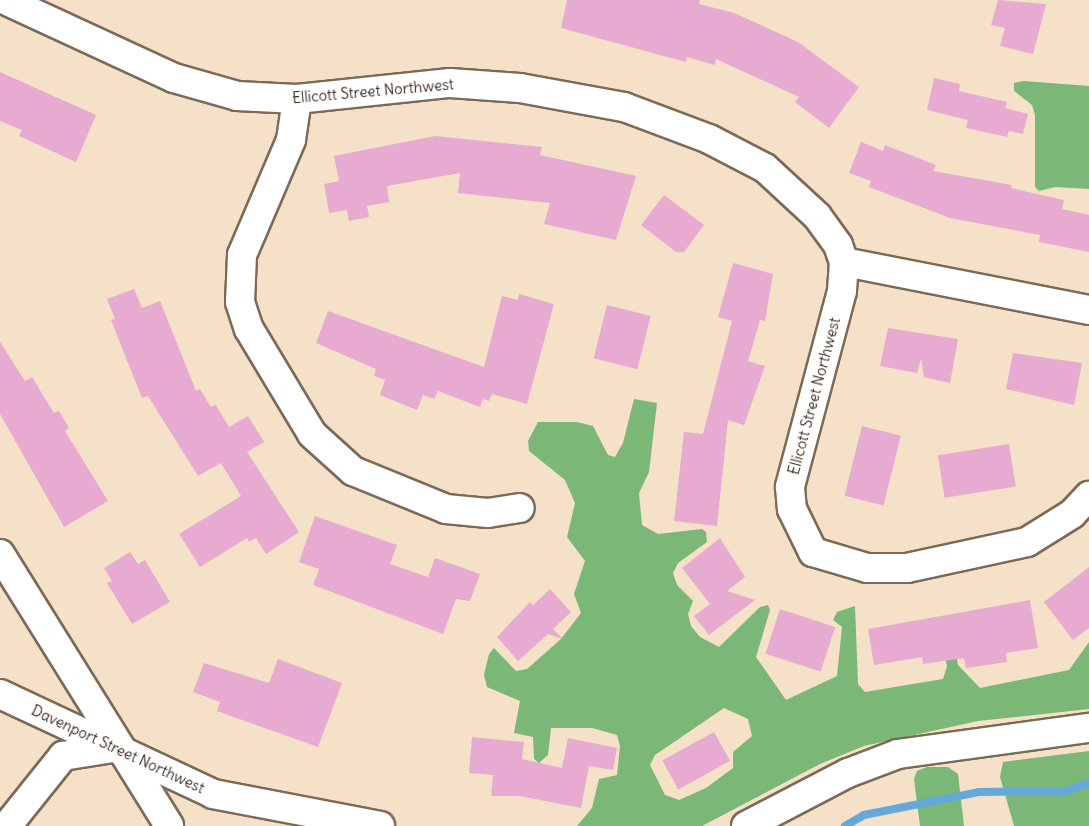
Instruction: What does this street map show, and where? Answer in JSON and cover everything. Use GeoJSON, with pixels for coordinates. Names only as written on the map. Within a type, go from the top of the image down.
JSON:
{"type":"FeatureCollection","features":[{"type":"Feature","properties":{"kind":"street","name":"Ellicott Street Northwest"},"geometry":{"type":"LineString","coordinates":[[16,2],[195,86],[248,98],[297,99],[450,83],[532,89],[624,107],[709,139],[765,168],[817,216],[838,245],[844,262],[842,291],[790,487],[792,509],[813,552],[867,568],[907,568],[997,551],[1027,543],[1053,528],[1089,496]]}},
{"type":"Feature","properties":{"kind":"street"},"geometry":{"type":"LineString","coordinates":[[297,99],[291,140],[242,255],[240,302],[249,329],[312,434],[353,471],[446,509],[488,513],[520,508]]}},
{"type":"Feature","properties":{"kind":"street"},"geometry":{"type":"LineString","coordinates":[[844,262],[1089,310]]}},
{"type":"Feature","properties":{"kind":"street"},"geometry":{"type":"LineString","coordinates":[[0,554],[169,826]]}},
{"type":"Feature","properties":{"kind":"street","name":"Davenport Street Northwest"},"geometry":{"type":"LineString","coordinates":[[0,694],[119,747],[213,794],[380,826]]}},
{"type":"Feature","properties":{"kind":"street"},"geometry":{"type":"LineString","coordinates":[[746,826],[848,773],[898,754],[1089,728]]}},
{"type":"Feature","properties":{"kind":"street"},"geometry":{"type":"LineString","coordinates":[[7,826],[63,756],[119,747]]}},
{"type":"Feature","properties":{"kind":"green space"},"geometry":{"type":"Polygon","coordinates":[[[1024,81],[1089,86],[1089,189],[1055,187],[1039,191],[1035,187],[1035,115],[1032,105],[1014,91],[1014,83],[1024,81]]]}},
{"type":"Feature","properties":{"kind":"green space"},"geometry":{"type":"Polygon","coordinates":[[[634,399],[657,403],[649,472],[639,493],[642,525],[658,534],[702,529],[706,532],[707,542],[678,563],[673,573],[677,585],[693,601],[688,614],[691,626],[700,637],[719,647],[760,607],[768,605],[770,610],[756,657],[786,700],[837,676],[842,627],[833,620],[837,612],[855,606],[858,684],[865,692],[943,679],[947,666],[940,630],[951,627],[958,665],[980,688],[1069,670],[1089,642],[1089,709],[978,721],[864,746],[820,764],[702,826],[577,826],[592,808],[599,779],[617,775],[620,746],[617,735],[592,728],[551,728],[548,755],[539,763],[534,759],[533,737],[514,733],[520,701],[487,687],[484,675],[489,654],[494,648],[516,671],[527,669],[561,639],[581,613],[574,594],[585,561],[567,537],[575,503],[565,480],[529,451],[528,441],[538,422],[577,422],[593,426],[608,455],[615,457],[623,443],[634,399]],[[724,708],[655,755],[650,765],[665,795],[679,800],[706,788],[733,768],[733,752],[752,736],[748,719],[724,708]]]}},
{"type":"Feature","properties":{"kind":"green space"},"geometry":{"type":"Polygon","coordinates":[[[1089,751],[1089,826],[1014,826],[1000,777],[1003,762],[1089,751]]]}},
{"type":"Feature","properties":{"kind":"green space"},"geometry":{"type":"Polygon","coordinates":[[[927,767],[948,767],[958,774],[964,826],[920,826],[914,779],[917,771],[927,767]]]}},
{"type":"Feature","properties":{"kind":"building"},"geometry":{"type":"Polygon","coordinates":[[[567,0],[700,0],[699,4],[734,13],[798,42],[859,87],[829,128],[795,102],[799,97],[716,59],[715,65],[687,57],[686,62],[561,28],[567,0]]]}},
{"type":"Feature","properties":{"kind":"building"},"geometry":{"type":"Polygon","coordinates":[[[998,0],[1046,4],[1033,54],[1000,46],[1005,28],[991,25],[998,0]]]}},
{"type":"Feature","properties":{"kind":"building"},"geometry":{"type":"Polygon","coordinates":[[[0,72],[96,115],[76,162],[19,136],[22,130],[0,121],[0,72]]]}},
{"type":"Feature","properties":{"kind":"building"},"geometry":{"type":"Polygon","coordinates":[[[934,78],[960,84],[959,91],[1007,102],[1005,108],[1028,114],[1023,134],[1009,131],[1007,137],[966,128],[968,120],[927,110],[934,78]]]}},
{"type":"Feature","properties":{"kind":"building"},"geometry":{"type":"Polygon","coordinates":[[[435,136],[542,147],[540,155],[636,176],[616,240],[544,224],[550,203],[458,193],[460,173],[387,186],[389,202],[367,206],[369,217],[349,221],[347,210],[329,213],[324,184],[339,181],[334,156],[435,136]]]}},
{"type":"Feature","properties":{"kind":"building"},"geometry":{"type":"Polygon","coordinates":[[[861,142],[883,151],[885,145],[936,165],[933,171],[1012,185],[1011,188],[1064,200],[1062,209],[1089,215],[1089,252],[1039,242],[1040,235],[950,218],[869,187],[871,181],[849,173],[861,142]]]}},
{"type":"Feature","properties":{"kind":"building"},"geometry":{"type":"Polygon","coordinates":[[[664,195],[704,225],[684,252],[676,252],[641,225],[664,195]]]}},
{"type":"Feature","properties":{"kind":"building"},"geometry":{"type":"Polygon","coordinates":[[[733,263],[773,274],[765,321],[760,320],[748,361],[765,366],[744,425],[728,420],[717,526],[674,521],[684,432],[703,434],[732,321],[718,317],[733,263]]]}},
{"type":"Feature","properties":{"kind":"building"},"geometry":{"type":"Polygon","coordinates":[[[134,289],[142,308],[160,301],[196,391],[200,389],[211,407],[216,405],[229,427],[248,416],[264,442],[247,452],[299,532],[266,554],[256,538],[249,542],[247,538],[200,567],[179,534],[241,496],[221,463],[198,476],[148,396],[142,398],[111,320],[115,319],[107,299],[134,289]]]}},
{"type":"Feature","properties":{"kind":"building"},"geometry":{"type":"Polygon","coordinates":[[[519,294],[554,304],[527,404],[492,394],[489,401],[483,399],[480,407],[438,391],[434,399],[423,395],[417,410],[380,395],[385,380],[374,376],[376,369],[316,343],[328,311],[484,367],[502,296],[518,300],[519,294]]]}},
{"type":"Feature","properties":{"kind":"building"},"geometry":{"type":"Polygon","coordinates":[[[607,305],[651,316],[637,369],[594,358],[607,305]]]}},
{"type":"Feature","properties":{"kind":"building"},"geometry":{"type":"Polygon","coordinates":[[[888,328],[958,339],[950,383],[924,377],[921,359],[917,373],[880,366],[888,328]]]}},
{"type":"Feature","properties":{"kind":"building"},"geometry":{"type":"Polygon","coordinates":[[[0,342],[25,381],[32,377],[54,413],[59,411],[69,428],[65,431],[108,501],[64,527],[0,414],[0,342]]]}},
{"type":"Feature","properties":{"kind":"building"},"geometry":{"type":"Polygon","coordinates":[[[1013,353],[1082,363],[1074,405],[1006,389],[1013,353]]]}},
{"type":"Feature","properties":{"kind":"building"},"geometry":{"type":"Polygon","coordinates":[[[862,426],[901,436],[883,506],[845,496],[862,426]]]}},
{"type":"Feature","properties":{"kind":"building"},"geometry":{"type":"Polygon","coordinates":[[[1009,444],[1016,486],[945,498],[938,455],[1009,444]]]}},
{"type":"Feature","properties":{"kind":"building"},"geometry":{"type":"Polygon","coordinates":[[[315,516],[397,545],[390,564],[428,577],[435,558],[480,574],[470,601],[456,599],[443,634],[313,585],[319,569],[299,562],[315,516]]]}},
{"type":"Feature","properties":{"kind":"building"},"geometry":{"type":"Polygon","coordinates":[[[720,538],[745,577],[727,591],[755,600],[709,635],[694,616],[710,604],[682,568],[720,538]]]}},
{"type":"Feature","properties":{"kind":"building"},"geometry":{"type":"Polygon","coordinates":[[[130,552],[138,564],[145,560],[170,602],[132,624],[107,583],[112,581],[104,568],[130,552]]]}},
{"type":"Feature","properties":{"kind":"building"},"geometry":{"type":"Polygon","coordinates":[[[1089,567],[1089,628],[1073,640],[1044,602],[1089,567]]]}},
{"type":"Feature","properties":{"kind":"building"},"geometry":{"type":"Polygon","coordinates":[[[550,589],[571,612],[553,629],[563,639],[548,634],[518,661],[497,637],[530,602],[533,605],[550,589]]]}},
{"type":"Feature","properties":{"kind":"building"},"geometry":{"type":"Polygon","coordinates":[[[1030,600],[1038,648],[1006,653],[1007,662],[966,668],[964,658],[923,664],[922,657],[874,665],[868,629],[1030,600]]]}},
{"type":"Feature","properties":{"kind":"building"},"geometry":{"type":"Polygon","coordinates":[[[780,609],[835,627],[821,672],[765,654],[780,609]]]}},
{"type":"Feature","properties":{"kind":"building"},"geometry":{"type":"Polygon","coordinates":[[[278,659],[342,683],[318,747],[217,711],[220,702],[193,692],[204,663],[269,683],[278,659]]]}},
{"type":"Feature","properties":{"kind":"building"},"geometry":{"type":"Polygon","coordinates":[[[714,732],[730,761],[678,789],[662,761],[714,732]]]}},
{"type":"Feature","properties":{"kind":"building"},"geometry":{"type":"Polygon","coordinates":[[[472,737],[524,742],[522,759],[562,768],[568,738],[617,748],[613,770],[589,766],[581,808],[520,796],[491,796],[493,775],[469,773],[472,737]]]}},
{"type":"Feature","properties":{"kind":"waterway"},"geometry":{"type":"LineString","coordinates":[[845,826],[864,815],[979,792],[1065,791],[1089,783]]}}]}
